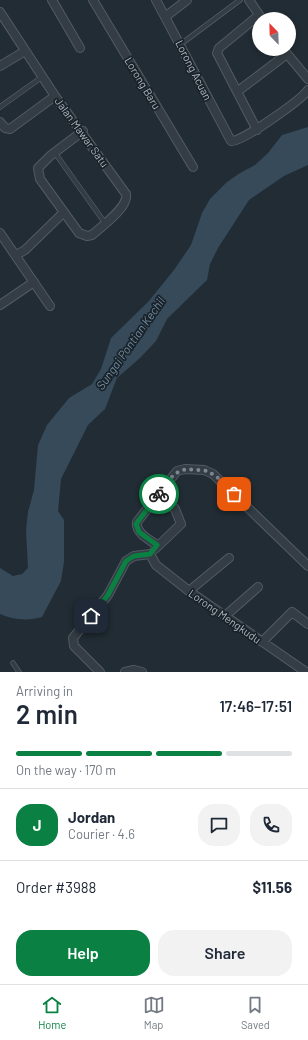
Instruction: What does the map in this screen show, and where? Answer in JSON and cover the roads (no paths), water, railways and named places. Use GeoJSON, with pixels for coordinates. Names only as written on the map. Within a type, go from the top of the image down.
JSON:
{"type":"FeatureCollection","features":[{"type":"Feature","properties":{"kind":"street"},"geometry":{"type":"LineString","coordinates":[[52,0],[80,48]]}},
{"type":"Feature","properties":{"kind":"street","name":"Lorong Baru"},"geometry":{"type":"LineString","coordinates":[[93,0],[193,166]]}},
{"type":"Feature","properties":{"kind":"street","name":"Lorong Acuan"},"geometry":{"type":"LineString","coordinates":[[156,0],[181,44],[231,141],[238,140],[257,130]]}},
{"type":"Feature","properties":{"kind":"street"},"geometry":{"type":"LineString","coordinates":[[165,16],[187,0]]}},
{"type":"Feature","properties":{"kind":"street"},"geometry":{"type":"LineString","coordinates":[[249,0],[257,12]]}},
{"type":"Feature","properties":{"kind":"street","name":"Jalan Mawar Satu"},"geometry":{"type":"LineString","coordinates":[[0,12],[55,96],[83,131],[126,194],[127,198],[124,206],[92,235],[87,236],[79,234],[63,213]]}},
{"type":"Feature","properties":{"kind":"street"},"geometry":{"type":"LineString","coordinates":[[252,24],[217,50],[220,61],[238,91],[257,130],[308,90]]}},
{"type":"Feature","properties":{"kind":"street"},"geometry":{"type":"LineString","coordinates":[[0,66],[25,51]]}},
{"type":"Feature","properties":{"kind":"street"},"geometry":{"type":"LineString","coordinates":[[238,91],[279,56]]}},
{"type":"Feature","properties":{"kind":"street"},"geometry":{"type":"LineString","coordinates":[[289,56],[308,79]]}},
{"type":"Feature","properties":{"kind":"street"},"geometry":{"type":"LineString","coordinates":[[2,125],[10,129],[14,127],[55,96]]}},
{"type":"Feature","properties":{"kind":"street"},"geometry":{"type":"LineString","coordinates":[[16,255],[25,250],[63,213],[40,179],[38,168],[55,152],[83,131]]}},
{"type":"Feature","properties":{"kind":"street"},"geometry":{"type":"LineString","coordinates":[[0,233],[50,306]]}},
{"type":"Feature","properties":{"kind":"street"},"geometry":{"type":"LineString","coordinates":[[0,305],[34,282]]}},
{"type":"Feature","properties":{"kind":"street"},"geometry":{"type":"LineString","coordinates":[[157,545],[139,532],[136,524],[158,494],[178,471],[198,469],[208,471],[218,478],[308,566]]}},
{"type":"Feature","properties":{"kind":"street"},"geometry":{"type":"LineString","coordinates":[[100,672],[74,646],[73,638],[108,595],[126,561],[134,556],[150,554],[157,545],[181,524],[175,509],[158,494]]}},
{"type":"Feature","properties":{"kind":"street","name":"Lorong Mengkudu"},"geometry":{"type":"LineString","coordinates":[[150,554],[156,565],[189,591],[306,672]]}},
{"type":"Feature","properties":{"kind":"street"},"geometry":{"type":"LineString","coordinates":[[189,591],[229,558]]}},
{"type":"Feature","properties":{"kind":"street"},"geometry":{"type":"LineString","coordinates":[[225,616],[258,587]]}},
{"type":"Feature","properties":{"kind":"street"},"geometry":{"type":"LineString","coordinates":[[262,642],[292,612],[308,624]]}},
{"type":"Feature","properties":{"kind":"street"},"geometry":{"type":"LineString","coordinates":[[126,672],[134,670],[142,672]]}},
{"type":"Feature","properties":{"kind":"lane"},"geometry":{"type":"LineString","coordinates":[[181,44],[240,0]]}},
{"type":"Feature","properties":{"kind":"lane"},"geometry":{"type":"LineString","coordinates":[[0,107],[43,77]]}},
{"type":"Feature","properties":{"kind":"lane"},"geometry":{"type":"LineString","coordinates":[[55,152],[105,223]]}},
{"type":"Feature","properties":{"kind":"lane"},"geometry":{"type":"LineString","coordinates":[[13,662],[19,672]]}},
{"type":"Feature","properties":{"kind":"water","name":"Sungai Pontian Kechil"},"geometry":{"type":"Polygon","coordinates":[[[308,127],[308,165],[284,176],[249,200],[218,248],[210,264],[207,280],[167,319],[156,341],[140,358],[117,378],[105,409],[88,425],[61,479],[58,511],[64,520],[64,562],[61,581],[42,617],[21,619],[10,618],[0,614],[0,568],[13,576],[22,574],[28,568],[26,530],[28,512],[34,490],[38,445],[47,425],[69,398],[92,384],[101,369],[111,338],[148,302],[174,270],[191,245],[202,213],[210,199],[227,182],[255,165],[268,153],[282,135],[308,127]]]}}]}
